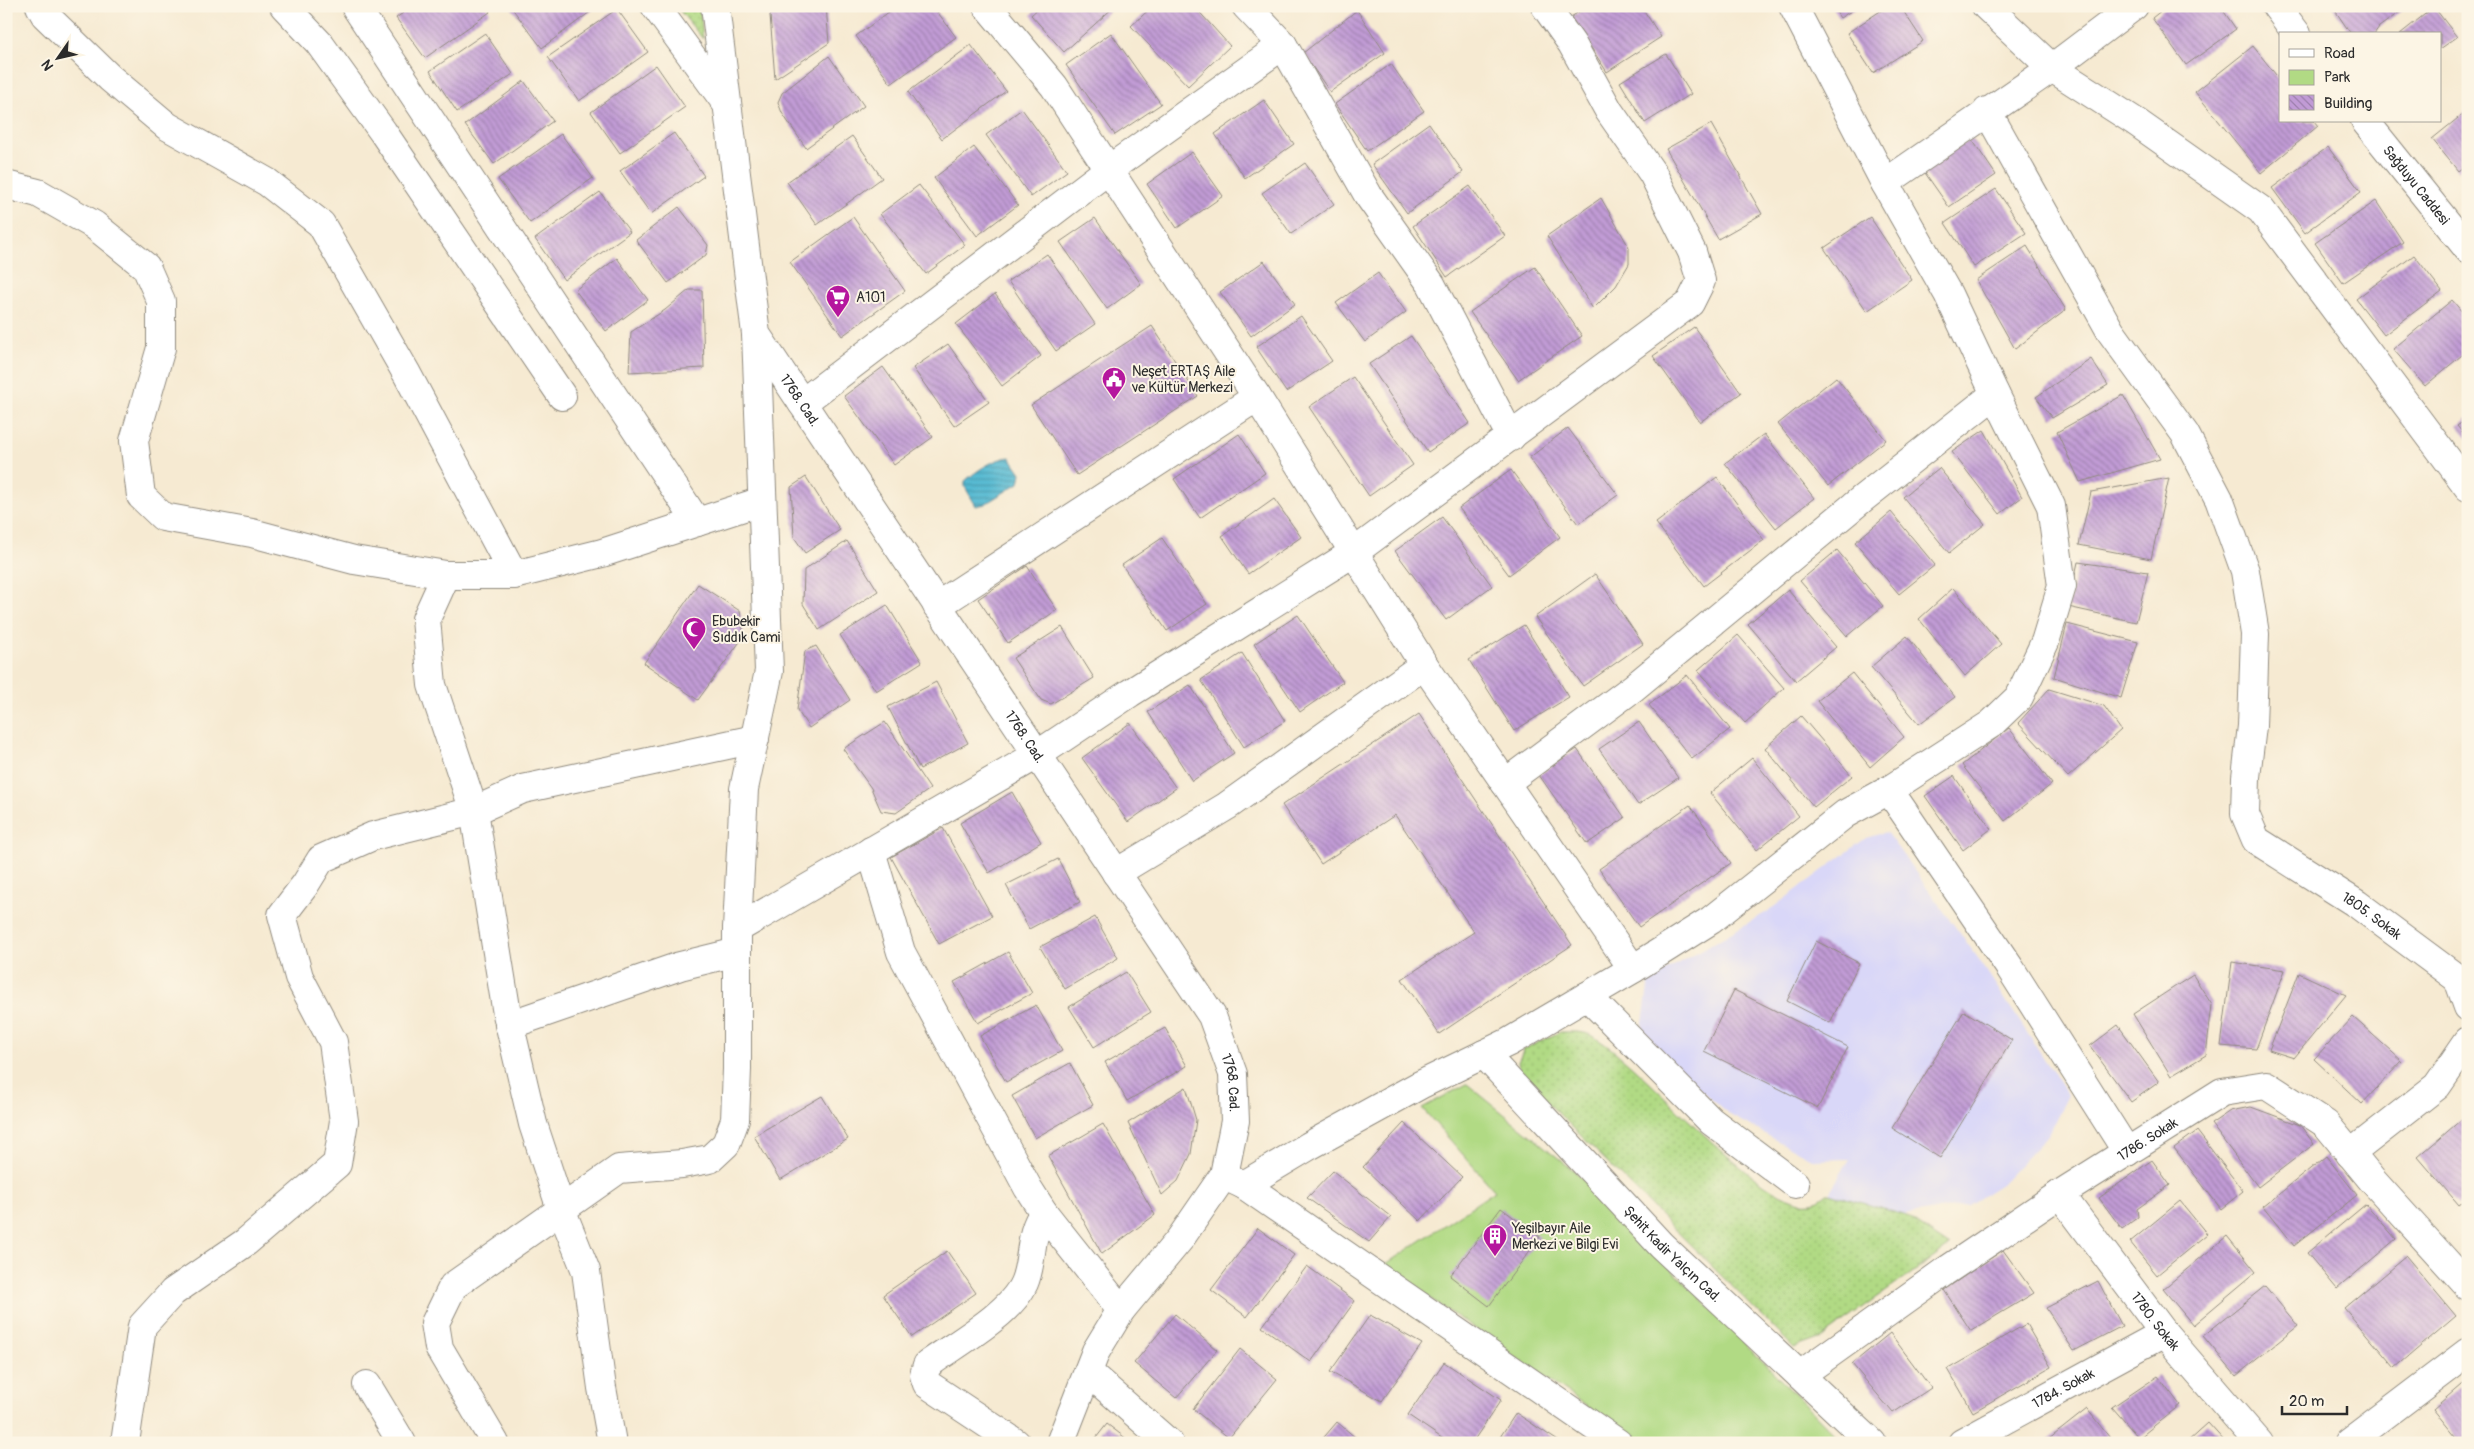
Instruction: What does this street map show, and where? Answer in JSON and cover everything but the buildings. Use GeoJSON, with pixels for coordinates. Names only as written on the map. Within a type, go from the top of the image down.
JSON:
{"type":"FeatureCollection","features":[{"type":"Feature","properties":{"kind":"street"},"geometry":{"type":"LineString","coordinates":[[40,6],[46,15],[110,78],[167,126],[267,182],[322,224],[407,374],[514,575]]}},
{"type":"Feature","properties":{"kind":"street"},"geometry":{"type":"LineString","coordinates":[[284,6],[319,43],[383,132],[562,396]]}},
{"type":"Feature","properties":{"kind":"street"},"geometry":{"type":"LineString","coordinates":[[355,6],[697,522]]}},
{"type":"Feature","properties":{"kind":"street"},"geometry":{"type":"LineString","coordinates":[[655,6],[727,104]]}},
{"type":"Feature","properties":{"kind":"street","name":"1768. Cad."},"geometry":{"type":"LineString","coordinates":[[715,6],[756,334],[936,606],[1212,1016],[1233,1074],[1235,1121],[1234,1180],[1180,1239],[1121,1310],[1096,1351],[1060,1443]]}},
{"type":"Feature","properties":{"kind":"street"},"geometry":{"type":"LineString","coordinates":[[987,6],[1054,86],[1257,397],[1353,554],[1424,665],[1634,969]]}},
{"type":"Feature","properties":{"kind":"street"},"geometry":{"type":"LineString","coordinates":[[1246,6],[1283,46],[1368,195],[1431,284],[1511,437]]}},
{"type":"Feature","properties":{"kind":"street"},"geometry":{"type":"LineString","coordinates":[[509,1025],[680,966],[737,941],[871,850],[1037,755],[1130,693],[1353,554],[1690,303],[1701,281],[1692,252],[1653,174],[1609,111],[1572,44],[1545,6]]}},
{"type":"Feature","properties":{"kind":"street"},"geometry":{"type":"LineString","coordinates":[[1234,1180],[1309,1146],[1420,1085],[1484,1054],[1634,969],[1711,920],[1845,814],[1890,790],[1991,724],[2019,697],[2045,642],[2062,586],[2051,506],[1948,294],[1885,183],[1793,6]]}},
{"type":"Feature","properties":{"kind":"street"},"geometry":{"type":"LineString","coordinates":[[1986,6],[2052,68],[2136,122],[2261,210],[2468,487]]}},
{"type":"Feature","properties":{"kind":"street"},"geometry":{"type":"LineString","coordinates":[[1885,183],[2052,68],[2134,6]]}},
{"type":"Feature","properties":{"kind":"street"},"geometry":{"type":"LineString","coordinates":[[2276,6],[2296,32]]}},
{"type":"Feature","properties":{"kind":"street"},"geometry":{"type":"LineString","coordinates":[[802,403],[1108,170],[1283,46]]}},
{"type":"Feature","properties":{"kind":"street","name":"1805. Sokak"},"geometry":{"type":"LineString","coordinates":[[1987,112],[2111,332],[2185,434],[2222,508],[2245,571],[2255,634],[2245,814],[2256,840],[2357,904],[2458,980],[2468,1007]]}},
{"type":"Feature","properties":{"kind":"street","name":"Sağduyu Caddesi"},"geometry":{"type":"LineString","coordinates":[[2366,122],[2468,248]]}},
{"type":"Feature","properties":{"kind":"street"},"geometry":{"type":"LineString","coordinates":[[6,185],[38,192],[94,225],[146,267],[162,301],[161,348],[134,441],[141,496],[163,517],[252,533],[354,560],[446,575],[514,575],[602,554],[762,502]]}},
{"type":"Feature","properties":{"kind":"street"},"geometry":{"type":"LineString","coordinates":[[495,1443],[439,1348],[435,1322],[453,1286],[618,1169],[682,1164],[710,1159],[726,1144],[735,1120],[737,941],[744,789],[768,671],[756,334]]}},
{"type":"Feature","properties":{"kind":"street"},"geometry":{"type":"LineString","coordinates":[[1505,783],[1633,688],[1862,499],[1995,394]]}},
{"type":"Feature","properties":{"kind":"street"},"geometry":{"type":"LineString","coordinates":[[936,606],[1257,397]]}},
{"type":"Feature","properties":{"kind":"street"},"geometry":{"type":"LineString","coordinates":[[446,575],[426,619],[432,685],[474,811],[509,1025],[533,1124],[561,1208],[586,1271],[602,1388],[612,1443]]}},
{"type":"Feature","properties":{"kind":"street"},"geometry":{"type":"LineString","coordinates":[[1116,873],[1227,806],[1424,665]]}},
{"type":"Feature","properties":{"kind":"street"},"geometry":{"type":"LineString","coordinates":[[125,1443],[142,1326],[173,1292],[246,1242],[337,1164],[344,1121],[333,1042],[299,977],[282,915],[305,885],[321,859],[373,836],[474,811],[523,789],[755,739]]}},
{"type":"Feature","properties":{"kind":"street"},"geometry":{"type":"LineString","coordinates":[[1890,790],[2010,968],[2127,1152]]}},
{"type":"Feature","properties":{"kind":"street"},"geometry":{"type":"LineString","coordinates":[[871,850],[901,952],[1044,1214],[1121,1310]]}},
{"type":"Feature","properties":{"kind":"street"},"geometry":{"type":"LineString","coordinates":[[1587,996],[1711,1121],[1795,1184]]}},
{"type":"Feature","properties":{"kind":"street"},"geometry":{"type":"LineString","coordinates":[[2350,1154],[2437,1086],[2468,1042]]}},
{"type":"Feature","properties":{"kind":"street","name":"Şehit Kadir Yalçın Cad."},"geometry":{"type":"LineString","coordinates":[[1484,1054],[1661,1244],[1872,1443]]}},
{"type":"Feature","properties":{"kind":"street","name":"1786. Sokak"},"geometry":{"type":"LineString","coordinates":[[1800,1375],[1944,1272],[2060,1194],[2222,1092],[2266,1085],[2326,1124],[2350,1154],[2468,1286]]}},
{"type":"Feature","properties":{"kind":"street"},"geometry":{"type":"LineString","coordinates":[[1234,1180],[1614,1442]]}},
{"type":"Feature","properties":{"kind":"street","name":"1780. Sokak"},"geometry":{"type":"LineString","coordinates":[[2060,1194],[2164,1333],[2259,1443]]}},
{"type":"Feature","properties":{"kind":"street"},"geometry":{"type":"LineString","coordinates":[[1016,1443],[927,1384],[924,1375],[927,1365],[980,1329],[1009,1302],[1024,1284],[1035,1224],[1044,1214]]}},
{"type":"Feature","properties":{"kind":"street","name":"1784. Sokak"},"geometry":{"type":"LineString","coordinates":[[1962,1443],[2164,1333]]}},
{"type":"Feature","properties":{"kind":"street"},"geometry":{"type":"LineString","coordinates":[[2348,1443],[2468,1352]]}},
{"type":"Feature","properties":{"kind":"street"},"geometry":{"type":"LineString","coordinates":[[1088,1372],[1169,1443]]}},
{"type":"Feature","properties":{"kind":"street"},"geometry":{"type":"LineString","coordinates":[[367,1385],[402,1443]]}},
{"type":"Feature","properties":{"kind":"shaded area"},"geometry":{"type":"Polygon","coordinates":[[[1886,832],[1978,958],[2068,1095],[2049,1134],[2001,1184],[1968,1205],[1904,1215],[1829,1193],[1850,1159],[1813,1160],[1730,1115],[1684,1076],[1642,1029],[1649,980],[1767,912],[1866,838],[1886,832]]]}},
{"type":"Feature","properties":{"kind":"green space"},"geometry":{"type":"Polygon","coordinates":[[[676,6],[700,6],[703,39],[676,6]]]}},
{"type":"Feature","properties":{"kind":"green space"},"geometry":{"type":"Polygon","coordinates":[[[1560,1032],[1576,1032],[1590,1035],[1612,1050],[1703,1134],[1766,1186],[1794,1200],[1816,1201],[1829,1193],[1904,1215],[1950,1246],[1819,1339],[1794,1348],[1521,1076],[1518,1062],[1524,1049],[1560,1032]]]}},
{"type":"Feature","properties":{"kind":"green space"},"geometry":{"type":"Polygon","coordinates":[[[1467,1084],[1578,1174],[1843,1443],[1640,1443],[1383,1266],[1495,1191],[1422,1108],[1467,1084]]]}},
{"type":"Feature","properties":{"kind":"water"},"geometry":{"type":"Polygon","coordinates":[[[1010,457],[1021,473],[1019,483],[985,504],[976,506],[965,487],[965,481],[986,466],[1010,457]]]}},
{"type":"Feature","properties":{"kind":"place","name":"A101"},"geometry":{"type":"Point","coordinates":[838,318]}},
{"type":"Feature","properties":{"kind":"place","name":"Neşet ERTAŞ Aile ve Kültür Merkezi"},"geometry":{"type":"Point","coordinates":[1114,400]}},
{"type":"Feature","properties":{"kind":"place","name":"Ebubekir Sıddık Cami"},"geometry":{"type":"Point","coordinates":[694,650]}},
{"type":"Feature","properties":{"kind":"place","name":"Yeşilbayır Aile Merkezi ve Bilgi Evi"},"geometry":{"type":"Point","coordinates":[1495,1257]}}]}
